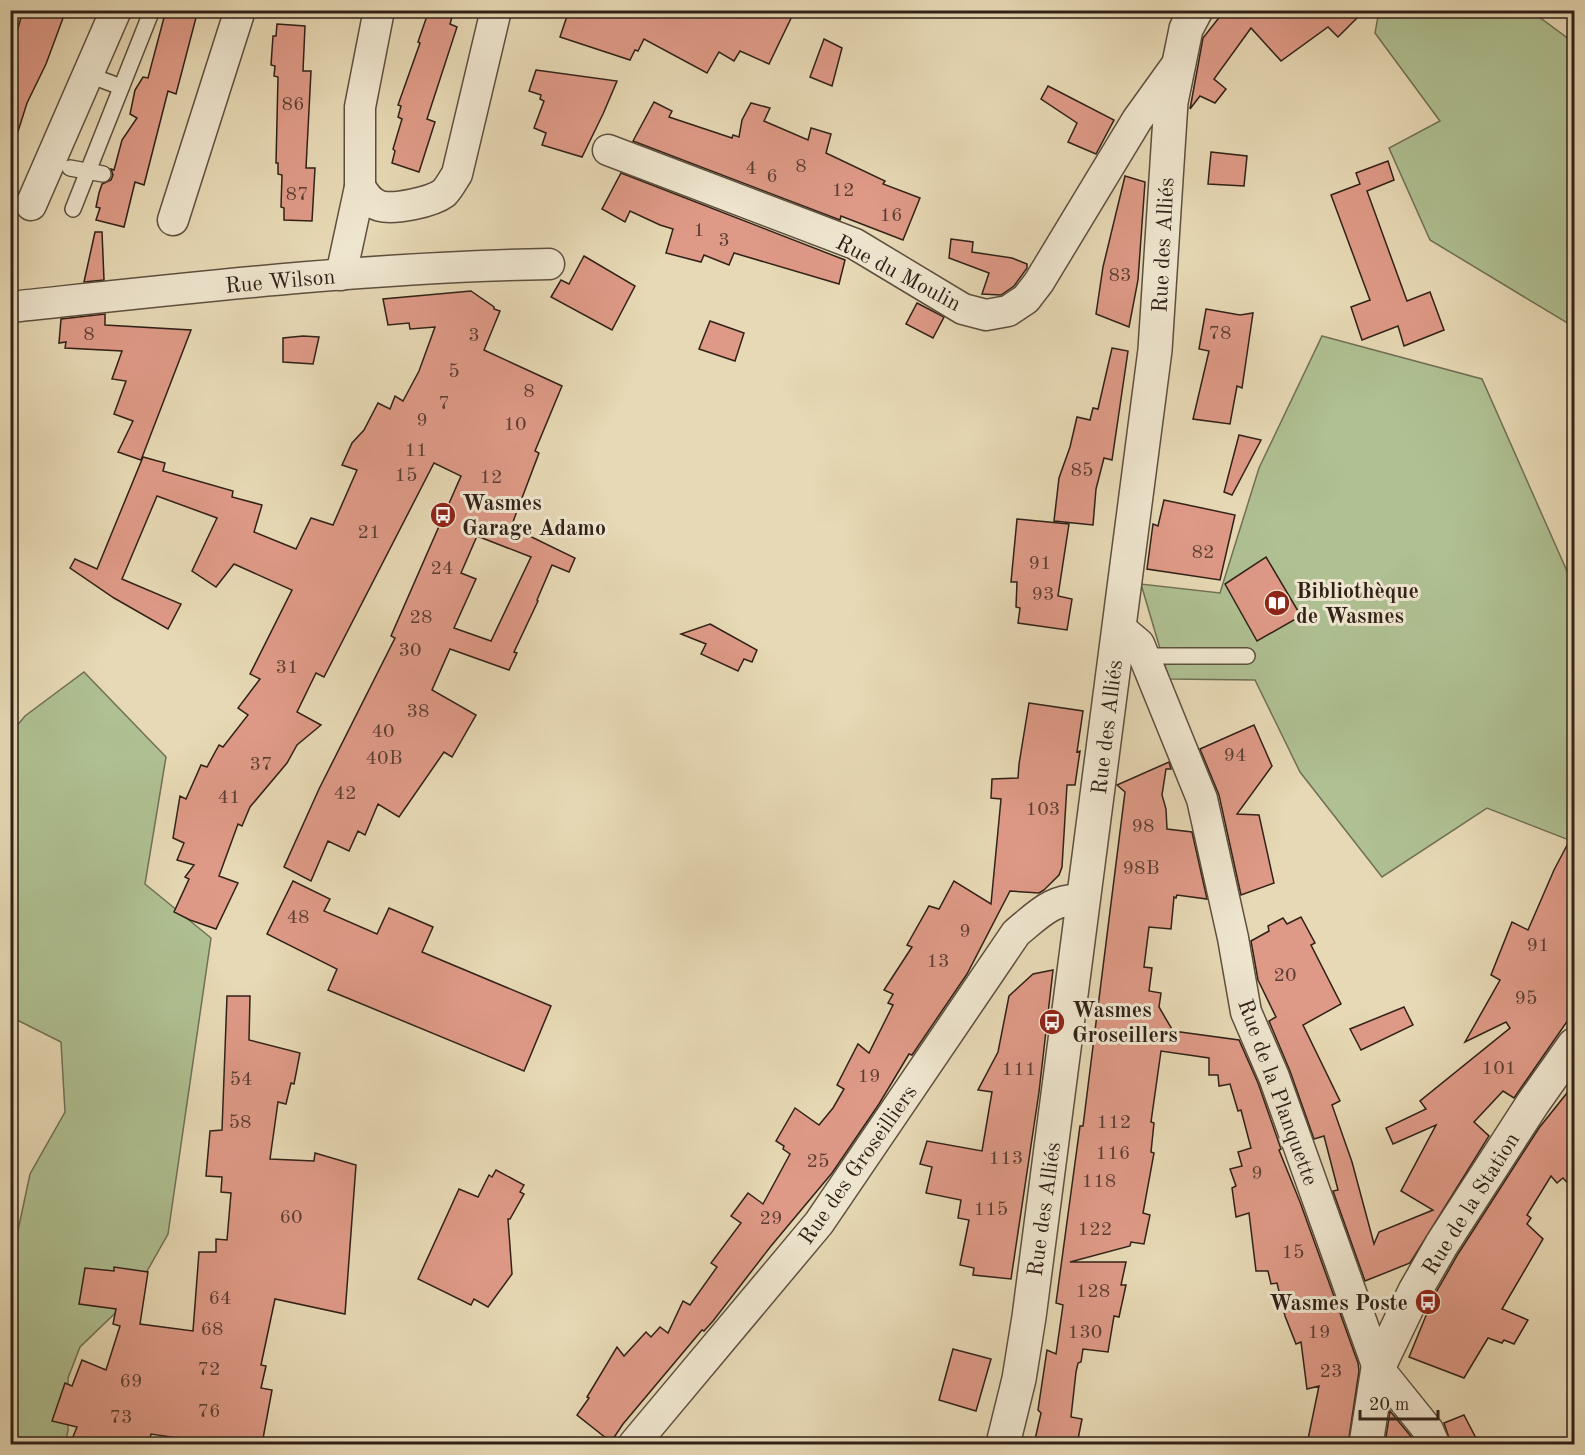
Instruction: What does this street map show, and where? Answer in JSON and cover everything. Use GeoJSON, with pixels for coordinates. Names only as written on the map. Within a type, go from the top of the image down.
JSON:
{"type":"FeatureCollection","features":[{"type":"Feature","properties":{"kind":"street"},"geometry":{"type":"LineString","coordinates":[[31,205],[116,10]]}},
{"type":"Feature","properties":{"kind":"street"},"geometry":{"type":"LineString","coordinates":[[173,220],[240,10]]}},
{"type":"Feature","properties":{"kind":"street"},"geometry":{"type":"LineString","coordinates":[[341,275],[360,187],[360,107],[379,10]]}},
{"type":"Feature","properties":{"kind":"street"},"geometry":{"type":"LineString","coordinates":[[360,187],[368,199],[381,206],[432,200],[446,192],[457,174],[496,10]]}},
{"type":"Feature","properties":{"kind":"street","name":"Rue des Alliés"},"geometry":{"type":"LineString","coordinates":[[1002,1444],[1019,1379],[1026,1335],[1155,350],[1170,102],[1186,29],[1196,10]]}},
{"type":"Feature","properties":{"kind":"street","name":"Rue du Moulin"},"geometry":{"type":"LineString","coordinates":[[608,150],[855,244],[963,309],[986,315],[1008,311],[1026,299],[1039,282],[1137,120],[1178,63]]}},
{"type":"Feature","properties":{"kind":"street","name":"Rue Wilson"},"geometry":{"type":"LineString","coordinates":[[10,307],[205,286],[341,275],[489,265],[549,264]]}},
{"type":"Feature","properties":{"kind":"street","name":"Rue de la Planquette"},"geometry":{"type":"LineString","coordinates":[[1118,632],[1126,633],[1138,644],[1202,798],[1233,938],[1246,1012],[1274,1077],[1378,1368],[1428,1430],[1434,1444]]}},
{"type":"Feature","properties":{"kind":"street","name":"Rue des Groseilliers"},"geometry":{"type":"LineString","coordinates":[[634,1444],[819,1223],[1016,933],[1058,902],[1071,899],[1083,900]]}},
{"type":"Feature","properties":{"kind":"street","name":"Rue de la Station"},"geometry":{"type":"LineString","coordinates":[[1366,1444],[1378,1368],[1415,1292],[1442,1244],[1533,1103],[1575,1045]]}},
{"type":"Feature","properties":{"kind":"lane"},"geometry":{"type":"LineString","coordinates":[[73,209],[96,172],[152,10]]}},
{"type":"Feature","properties":{"kind":"lane"},"geometry":{"type":"LineString","coordinates":[[97,78],[127,82]]}},
{"type":"Feature","properties":{"kind":"lane"},"geometry":{"type":"LineString","coordinates":[[70,168],[96,172]]}},
{"type":"Feature","properties":{"kind":"lane"},"geometry":{"type":"LineString","coordinates":[[1143,656],[1247,656]]}},
{"type":"Feature","properties":{"kind":"green space"},"geometry":{"type":"Polygon","coordinates":[[[1379,11],[1531,11],[1574,43],[1574,327],[1430,240],[1389,148],[1440,121],[1375,33],[1379,11]]]}},
{"type":"Feature","properties":{"kind":"green space"},"geometry":{"type":"Polygon","coordinates":[[[1322,336],[1482,379],[1574,587],[1574,842],[1487,808],[1382,877],[1300,772],[1255,680],[1169,679],[1141,584],[1220,593],[1259,468],[1322,336]]]}},
{"type":"Feature","properties":{"kind":"green space"},"geometry":{"type":"Polygon","coordinates":[[[84,672],[166,757],[145,884],[211,938],[168,1234],[133,1296],[80,1347],[68,1378],[68,1431],[65,1444],[11,1444],[11,1263],[30,1174],[65,1112],[61,1042],[11,1017],[10,734],[25,716],[84,672]]]}},
{"type":"Feature","properties":{"kind":"building"},"geometry":{"type":"Polygon","coordinates":[[[23,10],[66,10],[46,64],[27,103],[15,141],[10,140],[10,42],[14,43],[23,10]]]}},
{"type":"Feature","properties":{"kind":"building"},"geometry":{"type":"Polygon","coordinates":[[[166,10],[198,10],[176,94],[168,91],[144,185],[135,182],[124,227],[96,220],[100,208],[96,207],[102,184],[111,180],[113,175],[111,169],[114,170],[122,140],[137,118],[130,114],[135,90],[143,77],[148,78],[166,10]]]}},
{"type":"Feature","properties":{"kind":"building"},"geometry":{"type":"Polygon","coordinates":[[[429,10],[454,10],[450,24],[457,27],[427,119],[435,122],[419,172],[392,163],[395,151],[393,149],[402,119],[398,117],[401,106],[398,105],[429,10]]]}},
{"type":"Feature","properties":{"kind":"building"},"geometry":{"type":"Polygon","coordinates":[[[569,10],[795,10],[769,64],[740,51],[734,61],[719,52],[707,73],[644,39],[630,60],[560,37],[569,10]]]}},
{"type":"Feature","properties":{"kind":"building"},"geometry":{"type":"Polygon","coordinates":[[[1225,10],[1365,10],[1338,37],[1328,27],[1281,61],[1251,28],[1214,79],[1226,89],[1215,103],[1200,96],[1190,109],[1203,38],[1225,10]]]}},
{"type":"Feature","properties":{"kind":"building"},"geometry":{"type":"Polygon","coordinates":[[[277,24],[305,26],[303,71],[311,71],[306,168],[315,168],[312,221],[284,220],[284,208],[281,207],[282,175],[278,174],[278,163],[276,163],[278,77],[274,76],[275,66],[271,65],[273,36],[276,36],[277,24]]]}},
{"type":"Feature","properties":{"kind":"building"},"geometry":{"type":"Polygon","coordinates":[[[824,39],[842,48],[832,86],[810,77],[824,39]]]}},
{"type":"Feature","properties":{"kind":"building"},"geometry":{"type":"Polygon","coordinates":[[[536,70],[617,81],[582,157],[542,145],[546,133],[534,128],[544,101],[540,99],[541,95],[529,91],[536,70]]]}},
{"type":"Feature","properties":{"kind":"building"},"geometry":{"type":"Polygon","coordinates":[[[1048,86],[1114,120],[1096,154],[1068,142],[1077,123],[1041,99],[1048,86]]]}},
{"type":"Feature","properties":{"kind":"building"},"geometry":{"type":"Polygon","coordinates":[[[654,102],[672,111],[669,117],[732,138],[733,135],[739,137],[742,120],[751,103],[770,108],[764,121],[808,140],[811,128],[831,134],[826,153],[885,181],[883,184],[920,198],[903,240],[841,216],[840,220],[633,141],[654,102]]]}},
{"type":"Feature","properties":{"kind":"building"},"geometry":{"type":"Polygon","coordinates":[[[1211,152],[1247,156],[1244,186],[1208,184],[1211,152]]]}},
{"type":"Feature","properties":{"kind":"building"},"geometry":{"type":"Polygon","coordinates":[[[1388,161],[1394,180],[1367,191],[1407,301],[1430,292],[1444,330],[1404,346],[1398,326],[1362,340],[1351,307],[1370,300],[1331,195],[1360,184],[1356,173],[1388,161]]]}},
{"type":"Feature","properties":{"kind":"building"},"geometry":{"type":"Polygon","coordinates":[[[621,173],[845,260],[839,284],[734,253],[729,265],[704,255],[701,262],[666,253],[673,229],[630,211],[625,222],[602,209],[621,173]]]}},
{"type":"Feature","properties":{"kind":"building"},"geometry":{"type":"Polygon","coordinates":[[[1125,176],[1145,182],[1138,280],[1129,327],[1096,314],[1103,267],[1125,176]]]}},
{"type":"Feature","properties":{"kind":"building"},"geometry":{"type":"Polygon","coordinates":[[[95,232],[102,232],[104,280],[84,282],[95,232]]]}},
{"type":"Feature","properties":{"kind":"building"},"geometry":{"type":"Polygon","coordinates":[[[951,239],[973,242],[972,252],[1012,258],[1027,264],[1027,268],[1014,286],[1001,295],[982,294],[989,273],[949,258],[951,239]]]}},
{"type":"Feature","properties":{"kind":"building"},"geometry":{"type":"Polygon","coordinates":[[[584,256],[635,286],[612,330],[551,297],[561,280],[569,284],[584,256]]]}},
{"type":"Feature","properties":{"kind":"building"},"geometry":{"type":"Polygon","coordinates":[[[471,291],[500,311],[484,350],[562,386],[535,451],[539,453],[511,527],[575,558],[569,572],[552,565],[514,652],[517,653],[509,670],[450,649],[432,690],[476,715],[452,757],[444,752],[399,817],[378,804],[365,835],[358,831],[349,851],[328,841],[311,881],[284,867],[319,789],[395,638],[391,636],[461,476],[434,463],[324,677],[316,673],[297,712],[321,725],[297,745],[287,763],[250,807],[242,826],[238,824],[219,876],[238,883],[216,929],[174,912],[189,879],[185,877],[194,865],[177,860],[184,843],[173,838],[180,796],[186,799],[201,765],[207,767],[219,745],[223,747],[248,715],[238,708],[260,679],[250,674],[292,590],[234,564],[216,587],[192,571],[217,518],[157,496],[122,579],[181,604],[168,629],[114,598],[70,568],[75,559],[97,569],[143,457],[165,463],[163,471],[233,491],[232,497],[262,505],[254,532],[296,549],[311,518],[333,525],[357,470],[342,465],[352,443],[364,430],[378,403],[390,409],[395,396],[403,401],[419,371],[435,327],[410,329],[409,323],[388,325],[383,299],[471,291]],[[477,536],[461,573],[476,579],[454,628],[491,641],[531,557],[477,536]]]}},
{"type":"Feature","properties":{"kind":"building"},"geometry":{"type":"Polygon","coordinates":[[[917,303],[944,317],[933,338],[906,324],[917,303]]]}},
{"type":"Feature","properties":{"kind":"building"},"geometry":{"type":"Polygon","coordinates":[[[1206,309],[1240,315],[1253,313],[1242,388],[1237,386],[1230,424],[1193,419],[1209,351],[1199,349],[1206,309]]]}},
{"type":"Feature","properties":{"kind":"building"},"geometry":{"type":"Polygon","coordinates":[[[105,314],[105,325],[191,330],[141,460],[118,452],[133,421],[114,414],[126,381],[112,379],[122,351],[65,348],[66,342],[59,343],[61,319],[105,314]]]}},
{"type":"Feature","properties":{"kind":"building"},"geometry":{"type":"Polygon","coordinates":[[[710,321],[744,333],[735,361],[699,349],[710,321]]]}},
{"type":"Feature","properties":{"kind":"building"},"geometry":{"type":"Polygon","coordinates":[[[319,337],[313,364],[283,362],[283,338],[319,337]]]}},
{"type":"Feature","properties":{"kind":"building"},"geometry":{"type":"Polygon","coordinates":[[[1112,348],[1128,351],[1112,460],[1104,458],[1096,489],[1093,525],[1054,521],[1059,478],[1077,417],[1090,420],[1093,408],[1098,409],[1112,348]]]}},
{"type":"Feature","properties":{"kind":"building"},"geometry":{"type":"Polygon","coordinates":[[[1239,435],[1261,440],[1232,495],[1224,492],[1239,435]]]}},
{"type":"Feature","properties":{"kind":"building"},"geometry":{"type":"Polygon","coordinates":[[[1164,500],[1235,515],[1220,580],[1147,569],[1153,524],[1158,526],[1164,500]]]}},
{"type":"Feature","properties":{"kind":"building"},"geometry":{"type":"Polygon","coordinates":[[[1017,519],[1069,524],[1058,596],[1072,599],[1067,630],[1018,623],[1020,608],[1016,607],[1017,582],[1011,582],[1017,519]]]}},
{"type":"Feature","properties":{"kind":"building"},"geometry":{"type":"Polygon","coordinates":[[[1266,557],[1301,616],[1257,641],[1225,584],[1266,557]]]}},
{"type":"Feature","properties":{"kind":"building"},"geometry":{"type":"Polygon","coordinates":[[[710,624],[757,650],[752,662],[744,659],[738,671],[701,654],[706,644],[681,634],[710,624]]]}},
{"type":"Feature","properties":{"kind":"building"},"geometry":{"type":"Polygon","coordinates":[[[1029,703],[1083,711],[1075,785],[1067,785],[1062,867],[1059,875],[1039,893],[1010,891],[967,974],[912,1055],[909,1054],[879,1104],[832,1173],[713,1321],[704,1331],[702,1330],[623,1424],[611,1442],[577,1415],[617,1347],[624,1356],[646,1332],[651,1337],[660,1327],[668,1333],[683,1301],[690,1305],[717,1267],[711,1263],[741,1223],[731,1216],[748,1193],[763,1204],[790,1154],[776,1141],[795,1108],[819,1125],[833,1108],[844,1089],[837,1085],[858,1044],[869,1053],[893,1005],[888,1003],[893,994],[884,990],[912,947],[907,945],[929,906],[939,909],[954,881],[991,904],[1001,799],[991,798],[992,779],[1018,778],[1029,703]]]}},
{"type":"Feature","properties":{"kind":"building"},"geometry":{"type":"Polygon","coordinates":[[[1254,725],[1272,766],[1237,814],[1259,815],[1274,883],[1241,895],[1219,795],[1200,749],[1254,725]]]}},
{"type":"Feature","properties":{"kind":"building"},"geometry":{"type":"Polygon","coordinates":[[[1169,762],[1171,769],[1166,769],[1162,795],[1166,809],[1167,829],[1192,832],[1207,899],[1177,895],[1176,898],[1174,897],[1171,929],[1149,927],[1144,967],[1152,968],[1149,991],[1161,993],[1159,1007],[1173,1031],[1239,1040],[1258,1083],[1281,1149],[1279,1150],[1358,1363],[1359,1371],[1348,1444],[1307,1444],[1319,1386],[1307,1389],[1301,1342],[1296,1344],[1285,1316],[1277,1283],[1271,1284],[1268,1271],[1256,1271],[1249,1213],[1236,1217],[1232,1188],[1236,1186],[1230,1169],[1242,1166],[1238,1152],[1251,1148],[1241,1110],[1238,1111],[1230,1084],[1219,1086],[1218,1075],[1209,1075],[1209,1058],[1161,1051],[1151,1122],[1154,1123],[1151,1152],[1154,1153],[1143,1213],[1150,1215],[1144,1244],[1131,1242],[1130,1246],[1070,1262],[1126,1262],[1121,1285],[1126,1285],[1119,1317],[1114,1316],[1108,1352],[1083,1349],[1081,1362],[1078,1363],[1071,1417],[1082,1419],[1077,1444],[1034,1444],[1041,1413],[1038,1410],[1047,1350],[1056,1354],[1063,1305],[1056,1303],[1080,1126],[1083,1126],[1125,792],[1117,785],[1169,762]]]}},
{"type":"Feature","properties":{"kind":"building"},"geometry":{"type":"Polygon","coordinates":[[[1575,830],[1575,1010],[1514,1098],[1503,1091],[1474,1122],[1489,1136],[1410,1263],[1365,1281],[1333,1191],[1338,1190],[1324,1136],[1314,1139],[1290,1071],[1269,1021],[1276,1017],[1258,980],[1251,941],[1269,931],[1268,926],[1283,918],[1287,924],[1301,917],[1315,943],[1311,945],[1341,1004],[1303,1025],[1340,1101],[1332,1105],[1352,1162],[1374,1244],[1379,1232],[1433,1210],[1401,1191],[1436,1125],[1393,1144],[1386,1128],[1426,1109],[1420,1101],[1510,1028],[1506,1022],[1465,1042],[1500,980],[1491,975],[1512,922],[1528,930],[1554,870],[1575,830]]]}},
{"type":"Feature","properties":{"kind":"building"},"geometry":{"type":"Polygon","coordinates":[[[293,881],[330,899],[324,911],[377,934],[389,908],[433,927],[422,952],[551,1006],[524,1071],[328,990],[337,969],[267,934],[293,881]]]}},
{"type":"Feature","properties":{"kind":"building"},"geometry":{"type":"Polygon","coordinates":[[[1053,970],[1039,1092],[1011,1279],[973,1275],[974,1268],[960,1265],[969,1220],[958,1218],[961,1200],[926,1193],[932,1167],[920,1164],[927,1141],[982,1151],[992,1092],[978,1090],[998,1052],[1009,996],[1033,974],[1053,970]]]}},
{"type":"Feature","properties":{"kind":"building"},"geometry":{"type":"Polygon","coordinates":[[[227,996],[250,996],[249,1040],[300,1053],[294,1084],[291,1083],[286,1104],[278,1102],[270,1159],[314,1161],[315,1153],[356,1165],[345,1314],[275,1299],[261,1365],[266,1366],[261,1388],[272,1390],[262,1444],[205,1442],[151,1434],[149,1444],[113,1439],[111,1444],[70,1444],[77,1427],[52,1421],[65,1383],[72,1386],[82,1360],[106,1370],[120,1326],[113,1324],[116,1309],[79,1304],[85,1268],[114,1271],[114,1267],[148,1272],[140,1324],[193,1331],[199,1252],[216,1252],[216,1239],[227,1240],[231,1193],[221,1192],[222,1177],[206,1176],[210,1131],[222,1130],[227,996]]]}},
{"type":"Feature","properties":{"kind":"building"},"geometry":{"type":"Polygon","coordinates":[[[1404,1007],[1413,1025],[1361,1050],[1350,1029],[1404,1007]]]}},
{"type":"Feature","properties":{"kind":"building"},"geometry":{"type":"Polygon","coordinates":[[[1575,1083],[1575,1191],[1563,1178],[1557,1183],[1551,1176],[1527,1215],[1531,1218],[1527,1224],[1543,1239],[1502,1309],[1528,1320],[1514,1344],[1488,1338],[1464,1378],[1409,1357],[1434,1296],[1458,1254],[1539,1128],[1575,1083]]]}},
{"type":"Feature","properties":{"kind":"building"},"geometry":{"type":"Polygon","coordinates":[[[496,1170],[524,1185],[520,1192],[524,1194],[508,1219],[512,1274],[488,1307],[474,1299],[471,1305],[418,1279],[459,1189],[478,1197],[489,1175],[492,1177],[496,1170]]]}},
{"type":"Feature","properties":{"kind":"building"},"geometry":{"type":"Polygon","coordinates":[[[953,1349],[991,1359],[976,1411],[939,1400],[953,1349]]]}},
{"type":"Feature","properties":{"kind":"building"},"geometry":{"type":"Polygon","coordinates":[[[1390,1411],[1413,1439],[1415,1444],[1385,1444],[1390,1411]]]}},
{"type":"Feature","properties":{"kind":"building"},"geometry":{"type":"Polygon","coordinates":[[[1464,1415],[1479,1444],[1451,1444],[1444,1423],[1464,1415]]]}},
{"type":"Feature","properties":{"kind":"place","name":"Wasmes Garage Adamo"},"geometry":{"type":"Point","coordinates":[443,515]}},
{"type":"Feature","properties":{"kind":"place","name":"Bibliothèque de Wasmes"},"geometry":{"type":"Point","coordinates":[1277,603]}},
{"type":"Feature","properties":{"kind":"place","name":"Wasmes Groseillers"},"geometry":{"type":"Point","coordinates":[1052,1022]}},
{"type":"Feature","properties":{"kind":"place","name":"Wasmes Poste"},"geometry":{"type":"Point","coordinates":[1428,1302]}}]}
